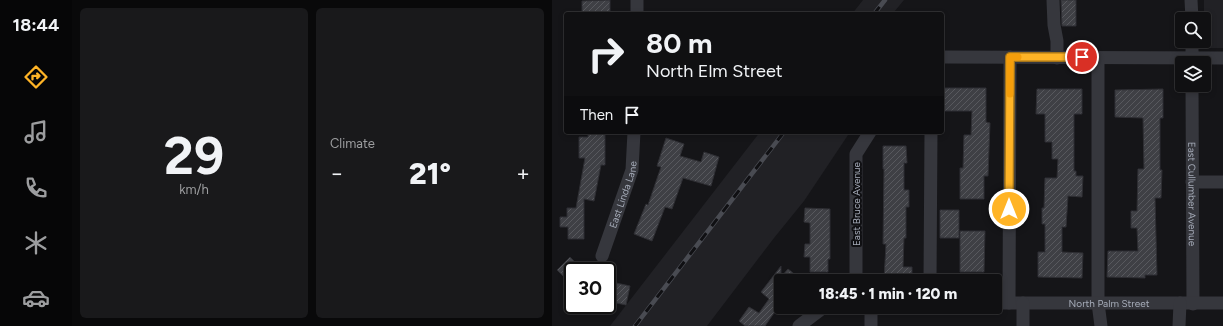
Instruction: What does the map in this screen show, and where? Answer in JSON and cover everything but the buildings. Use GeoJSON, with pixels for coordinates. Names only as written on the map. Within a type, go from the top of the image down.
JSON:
{"type":"FeatureCollection","features":[{"type":"Feature","properties":{"kind":"street"},"geometry":{"type":"LineString","coordinates":[[637,0],[637,12]]}},
{"type":"Feature","properties":{"kind":"street"},"geometry":{"type":"LineString","coordinates":[[1053,0],[1057,58]]}},
{"type":"Feature","properties":{"kind":"street"},"geometry":{"type":"LineString","coordinates":[[1192,0],[1192,12]]}},
{"type":"Feature","properties":{"kind":"street"},"geometry":{"type":"LineString","coordinates":[[944,57],[1175,60]]}},
{"type":"Feature","properties":{"kind":"street"},"geometry":{"type":"LineString","coordinates":[[1009,303],[1010,57]]}},
{"type":"Feature","properties":{"kind":"street"},"geometry":{"type":"LineString","coordinates":[[1098,58],[1098,303],[1101,326]]}},
{"type":"Feature","properties":{"kind":"street"},"geometry":{"type":"LineString","coordinates":[[1211,59],[1223,58]]}},
{"type":"Feature","properties":{"kind":"street","name":"East Cullumber Avenue"},"geometry":{"type":"LineString","coordinates":[[1180,326],[1186,303],[1192,182],[1192,92]]}},
{"type":"Feature","properties":{"kind":"street","name":"East Linda Lane"},"geometry":{"type":"LineString","coordinates":[[602,256],[632,170],[634,134]]}},
{"type":"Feature","properties":{"kind":"street","name":"East Bruce Avenue"},"geometry":{"type":"LineString","coordinates":[[856,274],[856,154],[869,134]]}},
{"type":"Feature","properties":{"kind":"street"},"geometry":{"type":"LineString","coordinates":[[930,274],[931,134]]}},
{"type":"Feature","properties":{"kind":"street"},"geometry":{"type":"LineString","coordinates":[[1192,182],[1223,182]]}},
{"type":"Feature","properties":{"kind":"street","name":"North Palm Street"},"geometry":{"type":"LineString","coordinates":[[1002,303],[1223,304]]}},
{"type":"Feature","properties":{"kind":"street"},"geometry":{"type":"LineString","coordinates":[[1023,303],[1023,326]]}},
{"type":"Feature","properties":{"kind":"street"},"geometry":{"type":"LineString","coordinates":[[799,326],[815,314]]}},
{"type":"Feature","properties":{"kind":"street"},"geometry":{"type":"LineString","coordinates":[[871,314],[871,326]]}},
{"type":"Feature","properties":{"kind":"shaded area"},"geometry":{"type":"Polygon","coordinates":[[[863,0],[904,0],[894,12],[854,12],[863,0]]]}},
{"type":"Feature","properties":{"kind":"shaded area"},"geometry":{"type":"Polygon","coordinates":[[[1204,0],[1223,0],[1223,48],[1211,48],[1211,12],[1204,12],[1204,0]]]}},
{"type":"Feature","properties":{"kind":"shaded area"},"geometry":{"type":"Polygon","coordinates":[[[758,134],[849,134],[804,201],[707,326],[610,326],[758,134]]]}},
{"type":"Feature","properties":{"kind":"railway"},"geometry":{"type":"LineString","coordinates":[[876,12],[885,0]]}},
{"type":"Feature","properties":{"kind":"railway"},"geometry":{"type":"LineString","coordinates":[[635,326],[782,134]]}},
{"type":"Feature","properties":{"kind":"slow traffic"},"geometry":{"type":"LineString","coordinates":[[1010,94],[1010,57],[1018,57]]}},
{"type":"Feature","properties":{"kind":"route"},"geometry":{"type":"LineString","coordinates":[[1009,209],[1010,57],[1082,57]]}}]}
